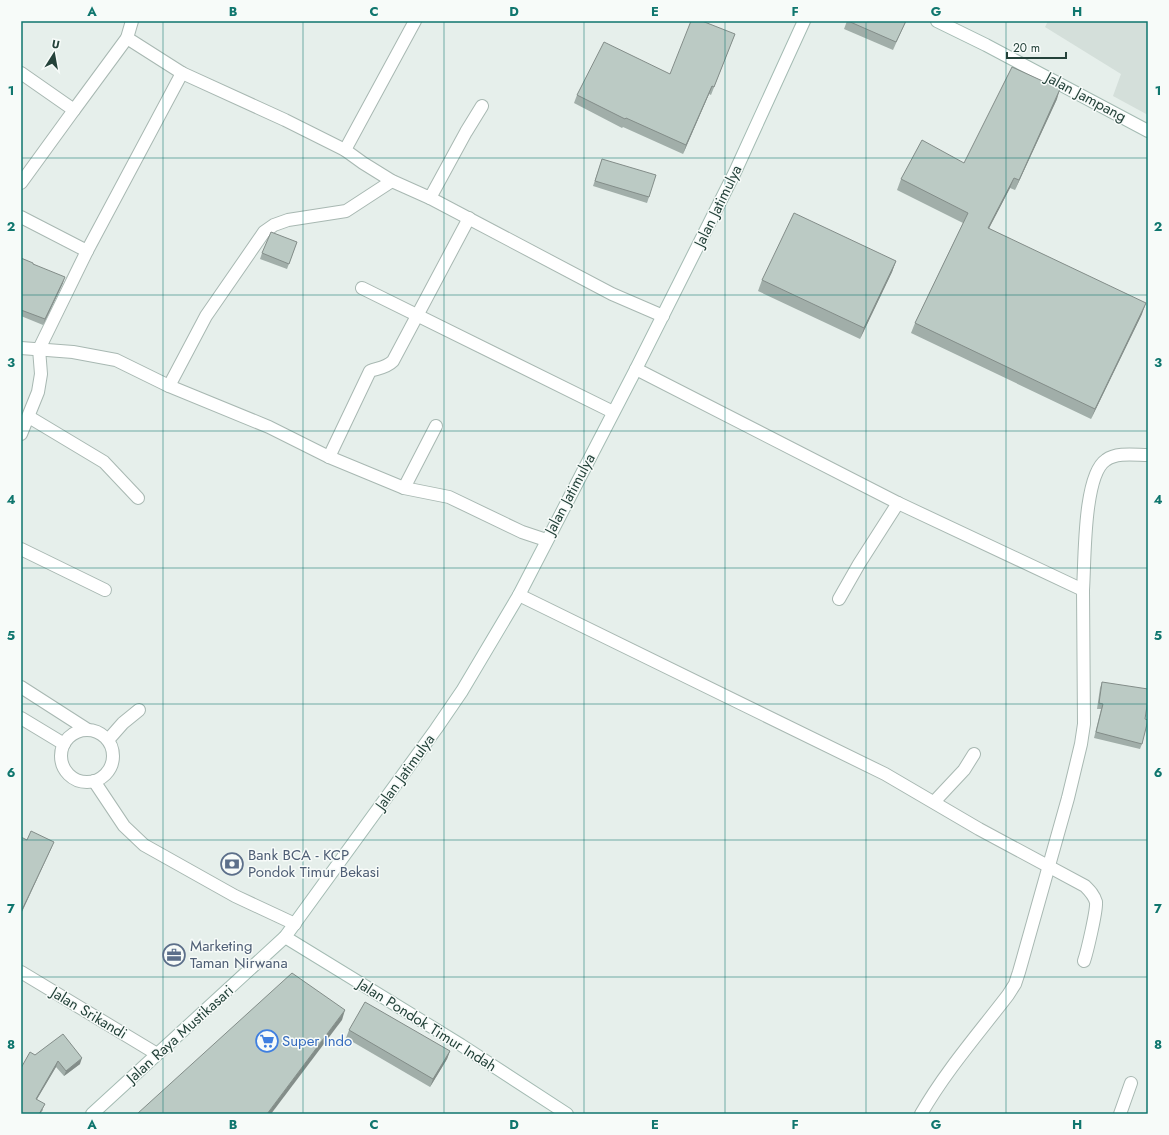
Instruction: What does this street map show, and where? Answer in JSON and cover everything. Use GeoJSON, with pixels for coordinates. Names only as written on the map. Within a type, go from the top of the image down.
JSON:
{"type":"FeatureCollection","features":[{"type":"Feature","properties":{"kind":"street"},"geometry":{"type":"LineString","coordinates":[[21,183],[127,38],[132,21]]}},
{"type":"Feature","properties":{"kind":"street"},"geometry":{"type":"LineString","coordinates":[[345,150],[415,21]]}},
{"type":"Feature","properties":{"kind":"street","name":"Jalan Jatimulya"},"geometry":{"type":"LineString","coordinates":[[285,937],[462,691],[519,595],[546,540],[636,369],[735,172],[804,21]]}},
{"type":"Feature","properties":{"kind":"street","name":"Jalan Jampang"},"geometry":{"type":"LineString","coordinates":[[938,21],[1148,130]]}},
{"type":"Feature","properties":{"kind":"street"},"geometry":{"type":"LineString","coordinates":[[127,38],[182,73],[285,120],[345,150],[392,181],[469,218],[612,294],[663,316]]}},
{"type":"Feature","properties":{"kind":"street"},"geometry":{"type":"LineString","coordinates":[[21,73],[74,110]]}},
{"type":"Feature","properties":{"kind":"street"},"geometry":{"type":"LineString","coordinates":[[21,434],[38,392],[41,374],[39,349],[87,251],[182,73]]}},
{"type":"Feature","properties":{"kind":"street"},"geometry":{"type":"LineString","coordinates":[[430,198],[482,106]]}},
{"type":"Feature","properties":{"kind":"street"},"geometry":{"type":"LineString","coordinates":[[170,386],[206,316],[264,232],[274,225],[288,220],[346,211],[392,181]]}},
{"type":"Feature","properties":{"kind":"street"},"geometry":{"type":"LineString","coordinates":[[21,217],[87,251]]}},
{"type":"Feature","properties":{"kind":"street"},"geometry":{"type":"LineString","coordinates":[[329,457],[370,371],[388,366],[393,361],[469,218]]}},
{"type":"Feature","properties":{"kind":"street"},"geometry":{"type":"LineString","coordinates":[[362,288],[614,412]]}},
{"type":"Feature","properties":{"kind":"street"},"geometry":{"type":"LineString","coordinates":[[21,348],[73,352],[116,360],[170,386],[269,427],[329,457],[404,488],[449,497],[522,532],[546,540]]}},
{"type":"Feature","properties":{"kind":"street"},"geometry":{"type":"LineString","coordinates":[[636,369],[898,503],[1083,590]]}},
{"type":"Feature","properties":{"kind":"street"},"geometry":{"type":"LineString","coordinates":[[29,417],[104,462],[138,498]]}},
{"type":"Feature","properties":{"kind":"street"},"geometry":{"type":"LineString","coordinates":[[404,488],[436,426]]}},
{"type":"Feature","properties":{"kind":"street"},"geometry":{"type":"LineString","coordinates":[[921,1114],[953,1067],[1008,995],[1020,972],[1068,798],[1081,744],[1084,724],[1083,590],[1087,510],[1091,487],[1096,472],[1100,465],[1106,460],[1115,455],[1148,455]]}},
{"type":"Feature","properties":{"kind":"street"},"geometry":{"type":"LineString","coordinates":[[839,599],[859,564],[898,503]]}},
{"type":"Feature","properties":{"kind":"street"},"geometry":{"type":"LineString","coordinates":[[21,549],[105,590]]}},
{"type":"Feature","properties":{"kind":"street"},"geometry":{"type":"LineString","coordinates":[[519,595],[885,774],[979,829],[1085,886],[1093,894],[1096,904],[1090,943],[1084,961]]}},
{"type":"Feature","properties":{"kind":"street"},"geometry":{"type":"LineString","coordinates":[[21,687],[88,730],[96,732],[108,740],[113,752],[111,765],[105,775],[94,781],[80,781],[68,775],[60,756],[64,744],[68,738],[81,731],[88,730]]}},
{"type":"Feature","properties":{"kind":"street"},"geometry":{"type":"LineString","coordinates":[[108,740],[123,723],[139,710]]}},
{"type":"Feature","properties":{"kind":"street"},"geometry":{"type":"LineString","coordinates":[[21,718],[64,744]]}},
{"type":"Feature","properties":{"kind":"street"},"geometry":{"type":"LineString","coordinates":[[934,802],[964,770],[974,754]]}},
{"type":"Feature","properties":{"kind":"street"},"geometry":{"type":"LineString","coordinates":[[94,781],[124,826],[144,845],[235,896],[295,924]]}},
{"type":"Feature","properties":{"kind":"street","name":"Jalan Raya Mustikasari"},"geometry":{"type":"LineString","coordinates":[[94,1113],[285,937]]}},
{"type":"Feature","properties":{"kind":"street","name":"Jalan Pondok Timur Indah"},"geometry":{"type":"LineString","coordinates":[[285,937],[466,1048],[567,1114]]}},
{"type":"Feature","properties":{"kind":"street","name":"Jalan Srikandi"},"geometry":{"type":"LineString","coordinates":[[21,972],[157,1054]]}},
{"type":"Feature","properties":{"kind":"street"},"geometry":{"type":"LineString","coordinates":[[1120,1114],[1131,1083]]}},
{"type":"Feature","properties":{"kind":"shaded area"},"geometry":{"type":"Polygon","coordinates":[[[1048,21],[1148,21],[1148,115],[1113,96],[1121,74],[1045,27],[1048,21]]]}},
{"type":"Feature","properties":{"kind":"building"},"geometry":{"type":"Polygon","coordinates":[[[691,21],[702,21],[735,34],[714,87],[712,86],[686,145],[626,118],[625,119],[577,95],[604,42],[670,74],[691,21]]]}},
{"type":"Feature","properties":{"kind":"building"},"geometry":{"type":"Polygon","coordinates":[[[848,21],[906,21],[896,42],[848,21]]]}},
{"type":"Feature","properties":{"kind":"building"},"geometry":{"type":"Polygon","coordinates":[[[1012,67],[1060,89],[1019,180],[1014,178],[988,228],[1146,303],[1095,409],[915,323],[968,213],[901,179],[922,140],[964,163],[1012,67]]]}},
{"type":"Feature","properties":{"kind":"building"},"geometry":{"type":"Polygon","coordinates":[[[602,159],[656,175],[649,197],[595,181],[602,159]]]}},
{"type":"Feature","properties":{"kind":"building"},"geometry":{"type":"Polygon","coordinates":[[[794,213],[896,261],[864,328],[762,280],[794,213]]]}},
{"type":"Feature","properties":{"kind":"building"},"geometry":{"type":"Polygon","coordinates":[[[271,232],[297,242],[289,264],[262,253],[271,232]]]}},
{"type":"Feature","properties":{"kind":"building"},"geometry":{"type":"Polygon","coordinates":[[[21,258],[65,277],[45,319],[21,310],[21,258]]]}},
{"type":"Feature","properties":{"kind":"building"},"geometry":{"type":"Polygon","coordinates":[[[1102,682],[1148,689],[1145,719],[1148,720],[1142,744],[1096,732],[1103,704],[1099,703],[1102,682]]]}},
{"type":"Feature","properties":{"kind":"building"},"geometry":{"type":"Polygon","coordinates":[[[31,831],[54,842],[21,912],[21,837],[27,840],[31,831]]]}},
{"type":"Feature","properties":{"kind":"building"},"geometry":{"type":"Polygon","coordinates":[[[292,973],[345,1010],[267,1114],[137,1114],[292,973]]]}},
{"type":"Feature","properties":{"kind":"building"},"geometry":{"type":"Polygon","coordinates":[[[365,1002],[450,1051],[433,1079],[349,1030],[365,1002]]]}},
{"type":"Feature","properties":{"kind":"building"},"geometry":{"type":"Polygon","coordinates":[[[63,1034],[82,1058],[66,1071],[58,1061],[36,1099],[45,1104],[39,1114],[21,1114],[21,1068],[30,1052],[35,1055],[63,1034]]]}},
{"type":"Feature","properties":{"kind":"place","name":"Bank BCA - KCP Pondok Timur Bekasi"},"geometry":{"type":"Point","coordinates":[232,864]}},
{"type":"Feature","properties":{"kind":"place","name":"Marketing Taman Nirwana"},"geometry":{"type":"Point","coordinates":[174,955]}},
{"type":"Feature","properties":{"kind":"place","name":"Super Indo"},"geometry":{"type":"Point","coordinates":[267,1041]}}]}
